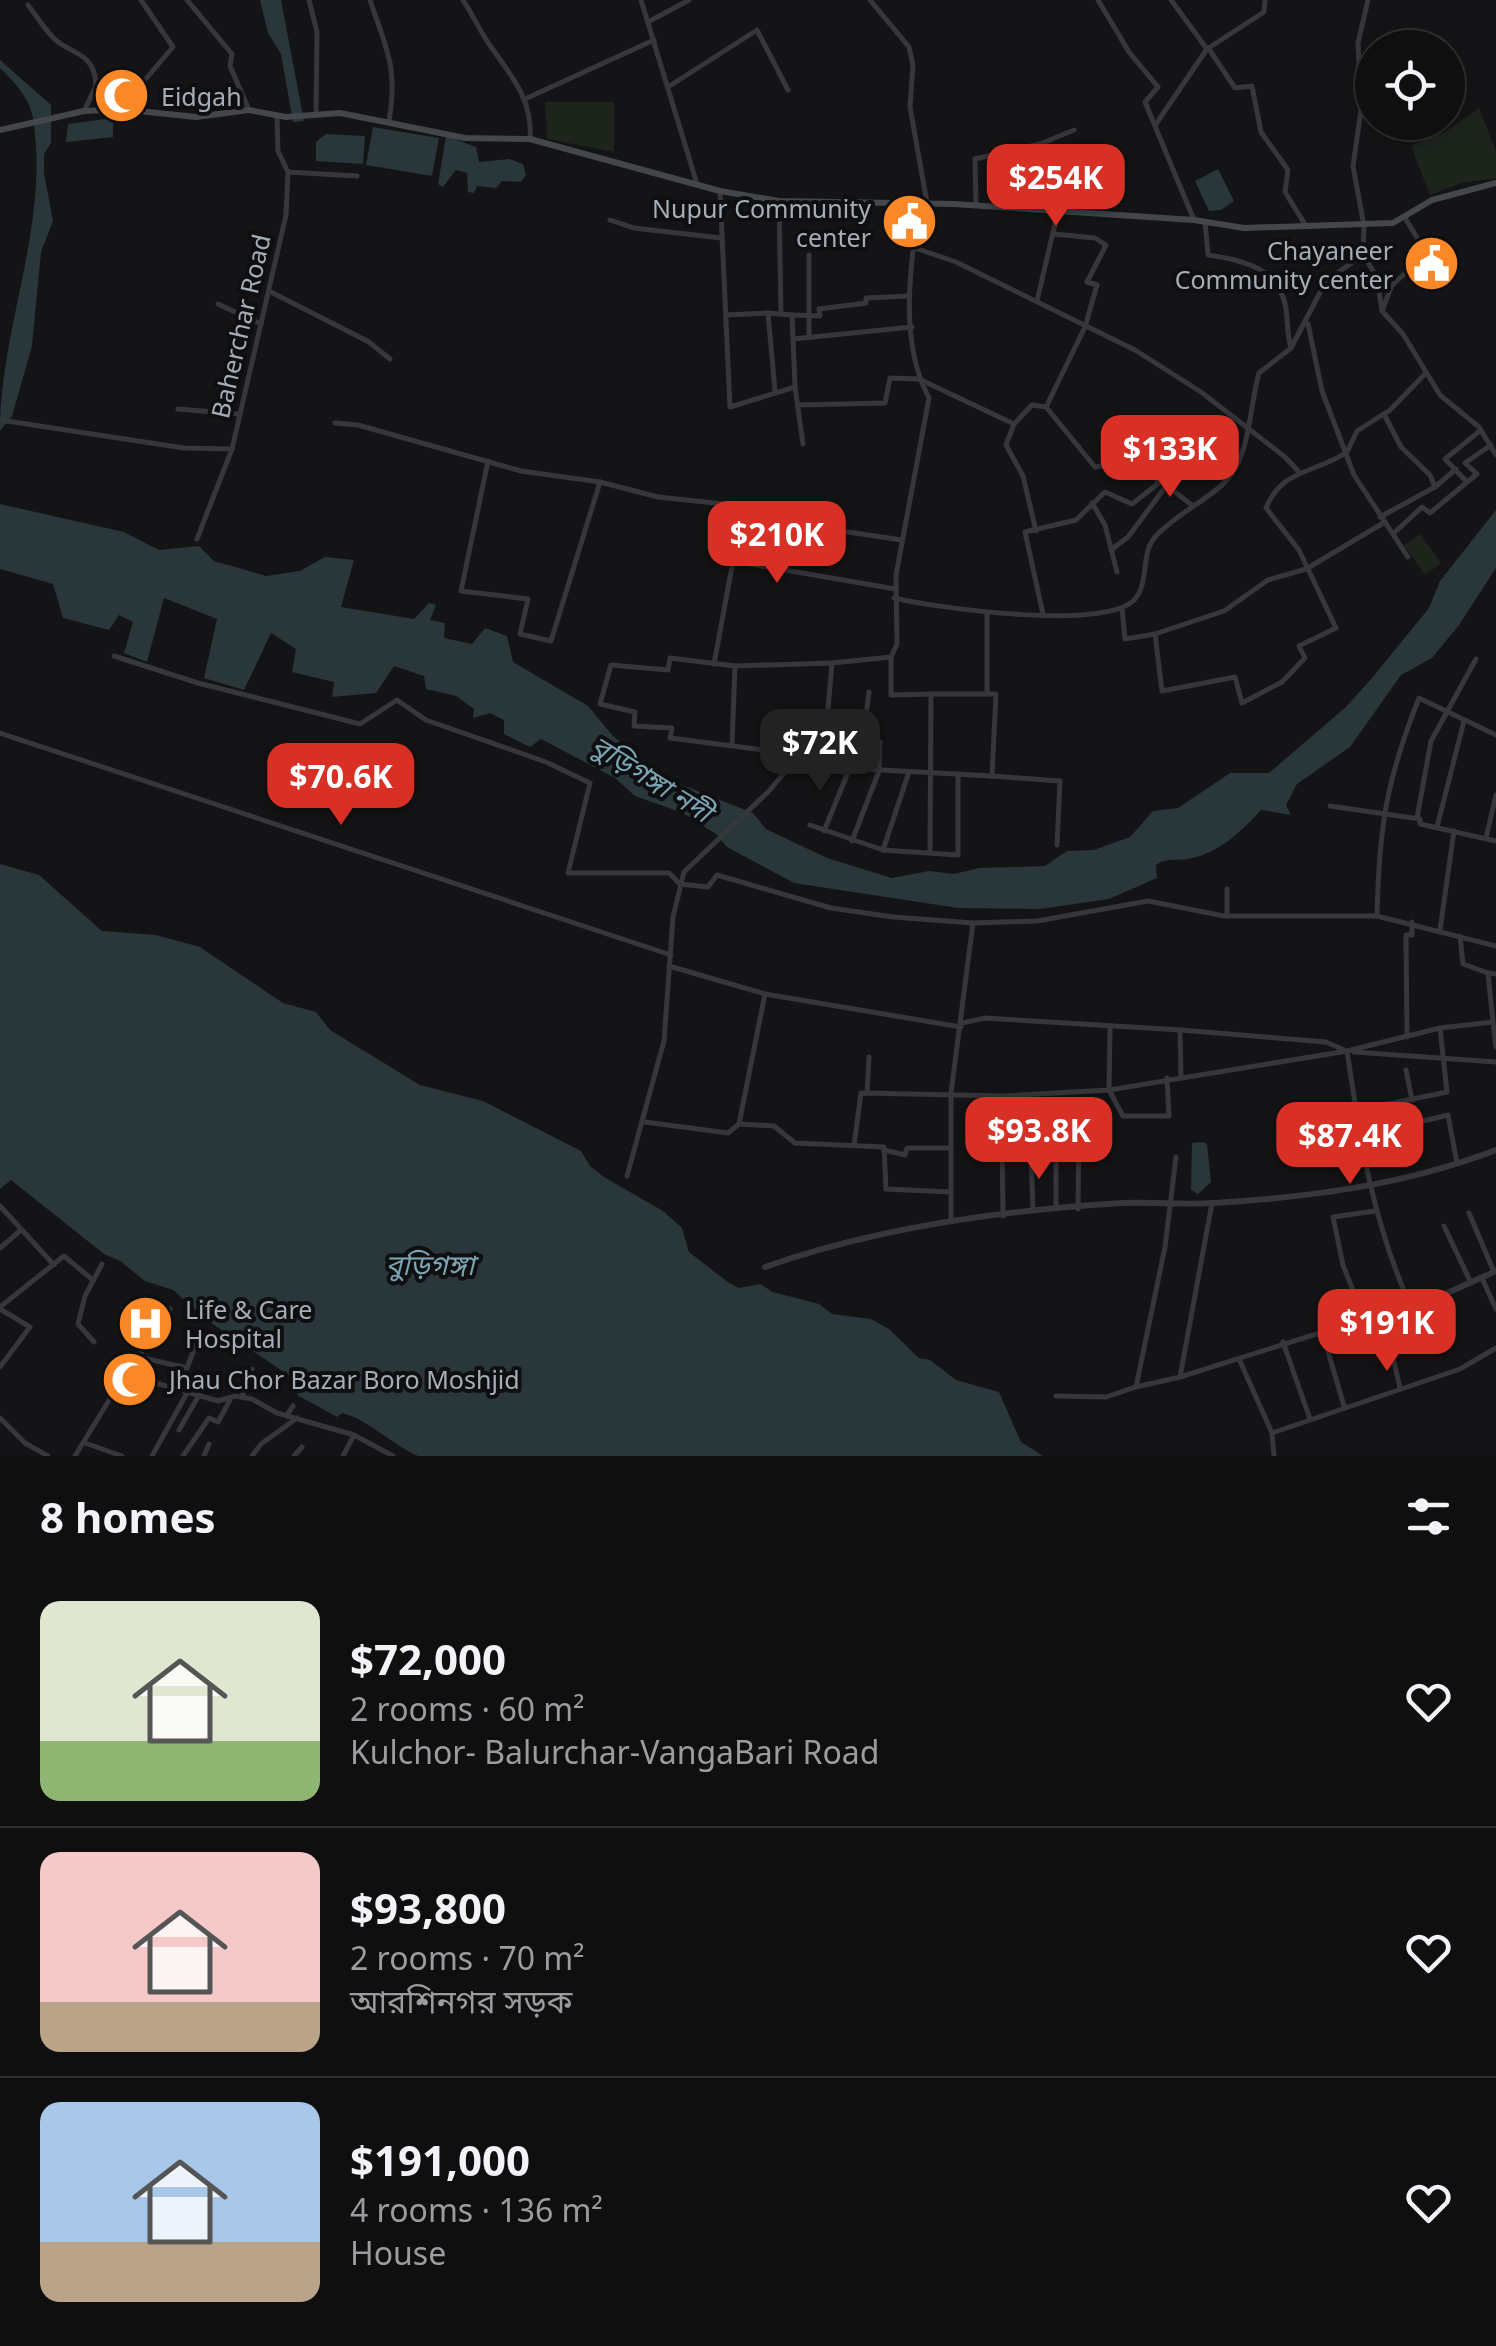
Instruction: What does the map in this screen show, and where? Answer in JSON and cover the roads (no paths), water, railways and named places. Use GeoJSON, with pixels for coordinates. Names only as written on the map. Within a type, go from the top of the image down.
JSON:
{"type":"FeatureCollection","features":[{"type":"Feature","properties":{"kind":"main road"},"geometry":{"type":"LineString","coordinates":[[0,130],[84,111],[130,109],[196,117],[249,110],[282,117],[314,115],[389,121],[465,138],[530,138],[720,191],[778,201],[976,205],[1194,220],[1244,228],[1364,226],[1406,218],[1432,200],[1496,182]]}},
{"type":"Feature","properties":{"kind":"street"},"geometry":{"type":"LineString","coordinates":[[130,109],[138,88],[173,47],[141,0]]}},
{"type":"Feature","properties":{"kind":"street"},"geometry":{"type":"LineString","coordinates":[[187,0],[232,54],[230,66],[249,110]]}},
{"type":"Feature","properties":{"kind":"street"},"geometry":{"type":"LineString","coordinates":[[310,0],[317,32],[314,115]]}},
{"type":"Feature","properties":{"kind":"street"},"geometry":{"type":"LineString","coordinates":[[370,0],[394,74],[396,103],[389,121]]}},
{"type":"Feature","properties":{"kind":"street"},"geometry":{"type":"LineString","coordinates":[[463,0],[490,47],[510,68],[531,122],[530,138]]}},
{"type":"Feature","properties":{"kind":"street"},"geometry":{"type":"LineString","coordinates":[[640,0],[697,184]]}},
{"type":"Feature","properties":{"kind":"street"},"geometry":{"type":"LineString","coordinates":[[648,22],[689,0]]}},
{"type":"Feature","properties":{"kind":"street"},"geometry":{"type":"LineString","coordinates":[[870,0],[910,47],[915,153],[923,203],[913,247],[909,296],[919,379],[929,398],[895,589],[897,644],[891,657],[891,695],[996,694],[992,776]]}},
{"type":"Feature","properties":{"kind":"street"},"geometry":{"type":"LineString","coordinates":[[1098,0],[1129,52],[1158,86],[1145,102],[1194,220]]}},
{"type":"Feature","properties":{"kind":"street"},"geometry":{"type":"LineString","coordinates":[[1171,0],[1235,88],[1252,86],[1260,132],[1288,170],[1285,192],[1308,228]]}},
{"type":"Feature","properties":{"kind":"street"},"geometry":{"type":"LineString","coordinates":[[1156,125],[1208,49],[1233,28],[1264,12],[1265,0]]}},
{"type":"Feature","properties":{"kind":"street"},"geometry":{"type":"LineString","coordinates":[[1368,0],[1358,43],[1360,110],[1354,166],[1364,226],[1363,256],[1377,276],[1382,310],[1403,334],[1440,394],[1481,430],[1496,455]]}},
{"type":"Feature","properties":{"kind":"street"},"geometry":{"type":"LineString","coordinates":[[28,5],[61,44],[81,51],[90,65],[96,86],[84,111]]}},
{"type":"Feature","properties":{"kind":"street"},"geometry":{"type":"LineString","coordinates":[[668,87],[757,30],[788,90]]}},
{"type":"Feature","properties":{"kind":"street"},"geometry":{"type":"LineString","coordinates":[[524,99],[654,40]]}},
{"type":"Feature","properties":{"kind":"street","name":"Baherchar Road"},"geometry":{"type":"LineString","coordinates":[[196,539],[232,449],[286,215],[288,172],[278,151],[282,117]]}},
{"type":"Feature","properties":{"kind":"street"},"geometry":{"type":"LineString","coordinates":[[976,205],[975,159],[1040,144],[1074,130]]}},
{"type":"Feature","properties":{"kind":"street"},"geometry":{"type":"LineString","coordinates":[[1036,302],[1058,211],[1040,144]]}},
{"type":"Feature","properties":{"kind":"street"},"geometry":{"type":"LineString","coordinates":[[288,172],[357,176]]}},
{"type":"Feature","properties":{"kind":"street"},"geometry":{"type":"LineString","coordinates":[[720,191],[730,407],[795,387]]}},
{"type":"Feature","properties":{"kind":"street"},"geometry":{"type":"LineString","coordinates":[[778,201],[781,314]]}},
{"type":"Feature","properties":{"kind":"street"},"geometry":{"type":"LineString","coordinates":[[1382,310],[1392,285],[1426,254],[1406,218]]}},
{"type":"Feature","properties":{"kind":"street"},"geometry":{"type":"LineString","coordinates":[[610,220],[634,228],[721,238]]}},
{"type":"Feature","properties":{"kind":"street"},"geometry":{"type":"LineString","coordinates":[[1206,222],[1208,255],[1265,270],[1274,280],[1286,308],[1291,348]]}},
{"type":"Feature","properties":{"kind":"street"},"geometry":{"type":"LineString","coordinates":[[1046,408],[1085,327],[1097,284],[1087,282],[1106,246],[1095,238],[1054,234]]}},
{"type":"Feature","properties":{"kind":"street"},"geometry":{"type":"LineString","coordinates":[[913,247],[956,262],[1164,366],[1246,427],[1298,472]]}},
{"type":"Feature","properties":{"kind":"street"},"geometry":{"type":"LineString","coordinates":[[808,255],[809,337]]}},
{"type":"Feature","properties":{"kind":"street"},"geometry":{"type":"LineString","coordinates":[[894,598],[987,615],[1122,608],[1139,594],[1152,541],[1224,484],[1233,471],[1259,372],[1291,348],[1326,281],[1363,256]]}},
{"type":"Feature","properties":{"kind":"street"},"geometry":{"type":"LineString","coordinates":[[269,291],[368,342],[390,359]]}},
{"type":"Feature","properties":{"kind":"street"},"geometry":{"type":"LineString","coordinates":[[726,314],[820,316],[819,309],[866,303],[866,298],[909,296]]}},
{"type":"Feature","properties":{"kind":"street"},"geometry":{"type":"LineString","coordinates":[[218,304],[260,324]]}},
{"type":"Feature","properties":{"kind":"street"},"geometry":{"type":"LineString","coordinates":[[768,313],[775,392]]}},
{"type":"Feature","properties":{"kind":"street"},"geometry":{"type":"LineString","coordinates":[[792,315],[795,387],[803,444]]}},
{"type":"Feature","properties":{"kind":"street"},"geometry":{"type":"LineString","coordinates":[[1308,321],[1322,391],[1354,475],[1408,557]]}},
{"type":"Feature","properties":{"kind":"street"},"geometry":{"type":"LineString","coordinates":[[793,339],[912,327]]}},
{"type":"Feature","properties":{"kind":"street"},"geometry":{"type":"LineString","coordinates":[[1155,634],[1162,691],[1234,676],[1242,703],[1282,682],[1305,658],[1299,646],[1336,628],[1299,550],[1266,508],[1282,482],[1348,452],[1357,430],[1384,414],[1426,373]]}},
{"type":"Feature","properties":{"kind":"street"},"geometry":{"type":"LineString","coordinates":[[798,405],[886,402],[890,378],[919,379],[1014,424]]}},
{"type":"Feature","properties":{"kind":"street"},"geometry":{"type":"LineString","coordinates":[[1036,531],[1023,476],[1006,444],[1014,424],[1032,406],[1046,408],[1095,467],[1119,462],[1163,484],[1193,506]]}},
{"type":"Feature","properties":{"kind":"street"},"geometry":{"type":"LineString","coordinates":[[178,409],[239,414]]}},
{"type":"Feature","properties":{"kind":"street"},"geometry":{"type":"LineString","coordinates":[[1384,414],[1401,447],[1430,475],[1436,487]]}},
{"type":"Feature","properties":{"kind":"street"},"geometry":{"type":"LineString","coordinates":[[0,420],[184,448],[232,449]]}},
{"type":"Feature","properties":{"kind":"street"},"geometry":{"type":"LineString","coordinates":[[335,423],[358,425],[521,471],[600,482],[658,497],[724,504],[822,528],[902,540]]}},
{"type":"Feature","properties":{"kind":"street"},"geometry":{"type":"LineString","coordinates":[[1468,482],[1445,459],[1481,430]]}},
{"type":"Feature","properties":{"kind":"street"},"geometry":{"type":"LineString","coordinates":[[1393,534],[1413,511],[1422,507],[1430,512],[1468,482],[1476,474],[1465,462],[1491,445]]}},
{"type":"Feature","properties":{"kind":"street"},"geometry":{"type":"LineString","coordinates":[[488,461],[461,591],[528,599],[520,634],[551,641],[600,482]]}},
{"type":"Feature","properties":{"kind":"street"},"geometry":{"type":"LineString","coordinates":[[1122,608],[1125,639],[1155,634],[1224,611],[1268,580],[1306,569],[1436,487],[1456,469]]}},
{"type":"Feature","properties":{"kind":"street"},"geometry":{"type":"LineString","coordinates":[[1043,614],[1026,532],[1076,520],[1105,492],[1132,504],[1163,484]]}},
{"type":"Feature","properties":{"kind":"street"},"geometry":{"type":"LineString","coordinates":[[1112,550],[1128,538],[1163,484]]}},
{"type":"Feature","properties":{"kind":"street"},"geometry":{"type":"LineString","coordinates":[[1092,502],[1099,511],[1117,572]]}},
{"type":"Feature","properties":{"kind":"street"},"geometry":{"type":"LineString","coordinates":[[714,664],[733,561],[895,589]]}},
{"type":"Feature","properties":{"kind":"street"},"geometry":{"type":"LineString","coordinates":[[987,615],[987,694]]}},
{"type":"Feature","properties":{"kind":"street"},"geometry":{"type":"LineString","coordinates":[[114,656],[198,684],[360,724],[397,700],[426,720],[546,762],[590,784],[568,873],[669,873],[680,884],[708,887],[716,875],[832,908],[972,923],[1037,921],[1148,900],[1227,916],[1377,916],[1496,946]]}},
{"type":"Feature","properties":{"kind":"street"},"geometry":{"type":"LineString","coordinates":[[796,754],[670,738],[672,728],[634,726],[635,712],[600,704],[611,666],[668,670],[670,658],[736,666],[891,657]]}},
{"type":"Feature","properties":{"kind":"street"},"geometry":{"type":"LineString","coordinates":[[1476,658],[1431,741],[1417,818],[1420,824],[1496,841]]}},
{"type":"Feature","properties":{"kind":"street"},"geometry":{"type":"LineString","coordinates":[[627,1176],[645,1122],[664,1041],[669,966],[684,872],[791,765],[805,728],[822,727],[826,721],[832,663]]}},
{"type":"Feature","properties":{"kind":"street"},"geometry":{"type":"LineString","coordinates":[[732,744],[736,666]]}},
{"type":"Feature","properties":{"kind":"street"},"geometry":{"type":"LineString","coordinates":[[852,841],[878,772],[880,742],[863,741],[869,692]]}},
{"type":"Feature","properties":{"kind":"street"},"geometry":{"type":"LineString","coordinates":[[930,852],[932,694]]}},
{"type":"Feature","properties":{"kind":"street"},"geometry":{"type":"LineString","coordinates":[[1377,916],[1382,814],[1393,764],[1419,698],[1496,732]]}},
{"type":"Feature","properties":{"kind":"street"},"geometry":{"type":"LineString","coordinates":[[1437,827],[1464,721]]}},
{"type":"Feature","properties":{"kind":"street"},"geometry":{"type":"LineString","coordinates":[[0,733],[671,955]]}},
{"type":"Feature","properties":{"kind":"street"},"geometry":{"type":"LineString","coordinates":[[791,765],[1060,781],[1058,844]]}},
{"type":"Feature","properties":{"kind":"street"},"geometry":{"type":"LineString","coordinates":[[824,831],[849,770]]}},
{"type":"Feature","properties":{"kind":"street"},"geometry":{"type":"LineString","coordinates":[[882,850],[909,772]]}},
{"type":"Feature","properties":{"kind":"street"},"geometry":{"type":"LineString","coordinates":[[810,824],[882,850],[958,855],[958,775]]}},
{"type":"Feature","properties":{"kind":"street"},"geometry":{"type":"LineString","coordinates":[[1486,838],[1496,795]]}},
{"type":"Feature","properties":{"kind":"street"},"geometry":{"type":"LineString","coordinates":[[1330,806],[1417,818]]}},
{"type":"Feature","properties":{"kind":"street"},"geometry":{"type":"LineString","coordinates":[[1440,930],[1454,831]]}},
{"type":"Feature","properties":{"kind":"street"},"geometry":{"type":"LineString","coordinates":[[1227,889],[1227,916]]}},
{"type":"Feature","properties":{"kind":"street"},"geometry":{"type":"LineString","coordinates":[[1407,1037],[1406,934],[1412,935],[1412,922]]}},
{"type":"Feature","properties":{"kind":"street"},"geometry":{"type":"LineString","coordinates":[[951,1221],[952,1093],[972,923]]}},
{"type":"Feature","properties":{"kind":"street"},"geometry":{"type":"LineString","coordinates":[[1460,936],[1464,964],[1492,973],[1496,1047]]}},
{"type":"Feature","properties":{"kind":"street"},"geometry":{"type":"LineString","coordinates":[[669,966],[765,994],[961,1024],[1000,1018],[1180,1030],[1326,1042],[1347,1051],[1496,1062]]}},
{"type":"Feature","properties":{"kind":"street"},"geometry":{"type":"LineString","coordinates":[[645,1122],[728,1133],[739,1124],[765,994]]}},
{"type":"Feature","properties":{"kind":"street"},"geometry":{"type":"LineString","coordinates":[[854,1145],[861,1093],[1005,1096],[1110,1090],[1347,1051],[1440,1028],[1494,1022]]}},
{"type":"Feature","properties":{"kind":"street"},"geometry":{"type":"LineString","coordinates":[[1110,1028],[1110,1090],[1122,1116],[1168,1116],[1166,1078]]}},
{"type":"Feature","properties":{"kind":"street"},"geometry":{"type":"LineString","coordinates":[[1354,1110],[1447,1092],[1440,1028]]}},
{"type":"Feature","properties":{"kind":"street"},"geometry":{"type":"LineString","coordinates":[[1180,1030],[1182,1078]]}},
{"type":"Feature","properties":{"kind":"street"},"geometry":{"type":"LineString","coordinates":[[1347,1051],[1368,1186],[1393,1271],[1411,1307]]}},
{"type":"Feature","properties":{"kind":"street"},"geometry":{"type":"LineString","coordinates":[[867,1093],[869,1058]]}},
{"type":"Feature","properties":{"kind":"street"},"geometry":{"type":"LineString","coordinates":[[1406,1070],[1412,1100]]}},
{"type":"Feature","properties":{"kind":"street"},"geometry":{"type":"LineString","coordinates":[[1358,1137],[1448,1115],[1457,1164]]}},
{"type":"Feature","properties":{"kind":"street"},"geometry":{"type":"LineString","coordinates":[[739,1124],[774,1126],[795,1143],[854,1145],[904,1155],[906,1148],[949,1148]]}},
{"type":"Feature","properties":{"kind":"street"},"geometry":{"type":"LineString","coordinates":[[1078,1209],[1079,1124]]}},
{"type":"Feature","properties":{"kind":"street"},"geometry":{"type":"LineString","coordinates":[[1030,1128],[1034,1213]]}},
{"type":"Feature","properties":{"kind":"street"},"geometry":{"type":"LineString","coordinates":[[1002,1140],[1003,1216]]}},
{"type":"Feature","properties":{"kind":"street"},"geometry":{"type":"LineString","coordinates":[[884,1150],[886,1189],[950,1192]]}},
{"type":"Feature","properties":{"kind":"street"},"geometry":{"type":"LineString","coordinates":[[765,1267],[808,1252],[951,1221],[1171,1202],[1212,1203],[1368,1186],[1496,1150]]}},
{"type":"Feature","properties":{"kind":"street"},"geometry":{"type":"LineString","coordinates":[[1056,1152],[1056,1211]]}},
{"type":"Feature","properties":{"kind":"street"},"geometry":{"type":"LineString","coordinates":[[1136,1387],[1176,1157]]}},
{"type":"Feature","properties":{"kind":"street"},"geometry":{"type":"LineString","coordinates":[[1180,1377],[1212,1203]]}},
{"type":"Feature","properties":{"kind":"street"},"geometry":{"type":"LineString","coordinates":[[0,1206],[54,1265]]}},
{"type":"Feature","properties":{"kind":"street"},"geometry":{"type":"LineString","coordinates":[[1364,1319],[1343,1264],[1333,1217],[1375,1211]]}},
{"type":"Feature","properties":{"kind":"street"},"geometry":{"type":"LineString","coordinates":[[1056,1396],[1106,1397],[1180,1377],[1284,1342],[1411,1307],[1471,1283],[1495,1271],[1468,1213]]}},
{"type":"Feature","properties":{"kind":"street"},"geometry":{"type":"LineString","coordinates":[[1444,1226],[1471,1283]]}},
{"type":"Feature","properties":{"kind":"street"},"geometry":{"type":"LineString","coordinates":[[0,1248],[21,1230]]}},
{"type":"Feature","properties":{"kind":"street"},"geometry":{"type":"LineString","coordinates":[[0,1367],[30,1327],[0,1306],[64,1256],[94,1280]]}},
{"type":"Feature","properties":{"kind":"street"},"geometry":{"type":"LineString","coordinates":[[94,1342],[78,1324],[102,1264]]}},
{"type":"Feature","properties":{"kind":"street"},"geometry":{"type":"LineString","coordinates":[[1482,1278],[1496,1309]]}},
{"type":"Feature","properties":{"kind":"street"},"geometry":{"type":"LineString","coordinates":[[76,1456],[152,1329],[170,1310]]}},
{"type":"Feature","properties":{"kind":"street"},"geometry":{"type":"LineString","coordinates":[[1383,1314],[1400,1388]]}},
{"type":"Feature","properties":{"kind":"street"},"geometry":{"type":"LineString","coordinates":[[1322,1331],[1344,1406]]}},
{"type":"Feature","properties":{"kind":"street"},"geometry":{"type":"LineString","coordinates":[[187,1368],[200,1334]]}},
{"type":"Feature","properties":{"kind":"street"},"geometry":{"type":"LineString","coordinates":[[1284,1342],[1310,1418]]}},
{"type":"Feature","properties":{"kind":"street"},"geometry":{"type":"LineString","coordinates":[[1272,1433],[1460,1369],[1496,1348]]}},
{"type":"Feature","properties":{"kind":"street"},"geometry":{"type":"LineString","coordinates":[[138,1357],[196,1371]]}},
{"type":"Feature","properties":{"kind":"street"},"geometry":{"type":"LineString","coordinates":[[1238,1358],[1272,1433],[1274,1456]]}},
{"type":"Feature","properties":{"kind":"street"},"geometry":{"type":"LineString","coordinates":[[242,1397],[252,1369]]}},
{"type":"Feature","properties":{"kind":"street"},"geometry":{"type":"LineString","coordinates":[[126,1374],[199,1395],[230,1400],[242,1397],[354,1435],[393,1456]]}},
{"type":"Feature","properties":{"kind":"street"},"geometry":{"type":"LineString","coordinates":[[152,1456],[187,1392]]}},
{"type":"Feature","properties":{"kind":"street"},"geometry":{"type":"LineString","coordinates":[[179,1430],[199,1395]]}},
{"type":"Feature","properties":{"kind":"street"},"geometry":{"type":"LineString","coordinates":[[183,1456],[210,1418],[218,1422],[230,1400]]}},
{"type":"Feature","properties":{"kind":"street"},"geometry":{"type":"LineString","coordinates":[[287,1415],[293,1406]]}},
{"type":"Feature","properties":{"kind":"street"},"geometry":{"type":"LineString","coordinates":[[0,1418],[24,1443],[48,1456]]}},
{"type":"Feature","properties":{"kind":"street"},"geometry":{"type":"LineString","coordinates":[[252,1456],[261,1444],[297,1418]]}},
{"type":"Feature","properties":{"kind":"street"},"geometry":{"type":"LineString","coordinates":[[344,1456],[354,1435]]}},
{"type":"Feature","properties":{"kind":"street"},"geometry":{"type":"LineString","coordinates":[[85,1442],[122,1456]]}},
{"type":"Feature","properties":{"kind":"street"},"geometry":{"type":"LineString","coordinates":[[204,1456],[209,1444]]}},
{"type":"Feature","properties":{"kind":"street"},"geometry":{"type":"LineString","coordinates":[[294,1456],[302,1447]]}},
{"type":"Feature","properties":{"kind":"water"},"geometry":{"type":"Polygon","coordinates":[[[260,0],[281,0],[304,121],[293,122],[281,54],[268,33],[260,0]]]}},
{"type":"Feature","properties":{"kind":"water"},"geometry":{"type":"Polygon","coordinates":[[[0,60],[51,105],[51,143],[44,154],[44,173],[53,221],[41,252],[32,346],[12,416],[0,431],[8,353],[30,237],[36,158],[29,104],[0,68],[0,60]]]}},
{"type":"Feature","properties":{"kind":"water"},"geometry":{"type":"Polygon","coordinates":[[[113,118],[113,137],[66,142],[68,124],[113,118]]]}},
{"type":"Feature","properties":{"kind":"water"},"geometry":{"type":"Polygon","coordinates":[[[373,127],[439,138],[432,176],[366,165],[373,127]]]}},
{"type":"Feature","properties":{"kind":"water"},"geometry":{"type":"Polygon","coordinates":[[[326,134],[365,136],[363,164],[316,161],[316,142],[326,134]]]}},
{"type":"Feature","properties":{"kind":"water"},"geometry":{"type":"Polygon","coordinates":[[[446,136],[476,147],[479,162],[509,159],[523,164],[526,175],[521,182],[502,181],[496,188],[477,186],[474,193],[468,192],[467,173],[456,170],[443,187],[438,184],[446,136]]]}},
{"type":"Feature","properties":{"kind":"water"},"geometry":{"type":"Polygon","coordinates":[[[1218,169],[1234,201],[1221,210],[1209,211],[1195,181],[1218,169]]]}},
{"type":"Feature","properties":{"kind":"water","name":"বুড়িগঙ্গা নদী"},"geometry":{"type":"Polygon","coordinates":[[[0,504],[124,532],[159,550],[199,546],[214,561],[266,576],[300,571],[325,557],[354,560],[341,607],[414,619],[429,603],[436,605],[430,620],[445,623],[444,638],[472,644],[485,628],[507,636],[513,662],[588,706],[613,736],[665,778],[753,813],[766,829],[827,858],[892,878],[929,871],[954,874],[979,868],[1045,866],[1067,851],[1094,850],[1130,837],[1153,811],[1178,808],[1230,773],[1269,773],[1346,707],[1372,678],[1429,608],[1440,581],[1496,510],[1496,568],[1432,658],[1401,675],[1350,747],[1297,784],[1286,805],[1291,815],[1261,810],[1219,847],[1198,857],[1160,863],[1156,865],[1157,878],[1109,899],[1040,909],[958,908],[794,883],[727,847],[716,834],[683,813],[635,796],[615,778],[541,739],[530,747],[504,734],[504,720],[490,713],[473,718],[474,709],[456,696],[426,689],[424,676],[394,666],[376,693],[332,697],[334,682],[292,672],[296,649],[271,633],[244,690],[204,678],[217,619],[164,598],[147,662],[124,653],[133,622],[119,615],[109,630],[63,618],[53,584],[0,569],[0,504]]]}},
{"type":"Feature","properties":{"kind":"water","name":"বুড়িগঙ্গা"},"geometry":{"type":"Polygon","coordinates":[[[0,864],[39,875],[102,931],[156,935],[200,947],[283,1003],[316,1012],[330,1030],[420,1085],[483,1101],[581,1151],[590,1166],[604,1177],[663,1211],[682,1228],[689,1252],[729,1283],[739,1288],[760,1284],[773,1292],[819,1304],[832,1314],[871,1319],[889,1329],[919,1358],[930,1360],[956,1380],[999,1392],[1021,1442],[1043,1456],[418,1456],[361,1421],[342,1413],[337,1417],[297,1395],[303,1385],[207,1320],[173,1290],[145,1281],[104,1254],[11,1180],[0,1189],[0,864]]]}},
{"type":"Feature","properties":{"kind":"water"},"geometry":{"type":"Polygon","coordinates":[[[1192,1143],[1207,1144],[1211,1182],[1198,1194],[1191,1190],[1192,1143]]]}},
{"type":"Feature","properties":{"kind":"place","name":"Eidgah"},"geometry":{"type":"Point","coordinates":[122,96]}},
{"type":"Feature","properties":{"kind":"place","name":"Nupur Community center"},"geometry":{"type":"Point","coordinates":[910,222]}},
{"type":"Feature","properties":{"kind":"place","name":"Chayaneer Community center"},"geometry":{"type":"Point","coordinates":[1432,264]}},
{"type":"Feature","properties":{"kind":"place","name":"Life & Care Hospital"},"geometry":{"type":"Point","coordinates":[146,1323]}},
{"type":"Feature","properties":{"kind":"place","name":"Jhau Chor Bazar Boro Moshjid"},"geometry":{"type":"Point","coordinates":[130,1379]}}]}
